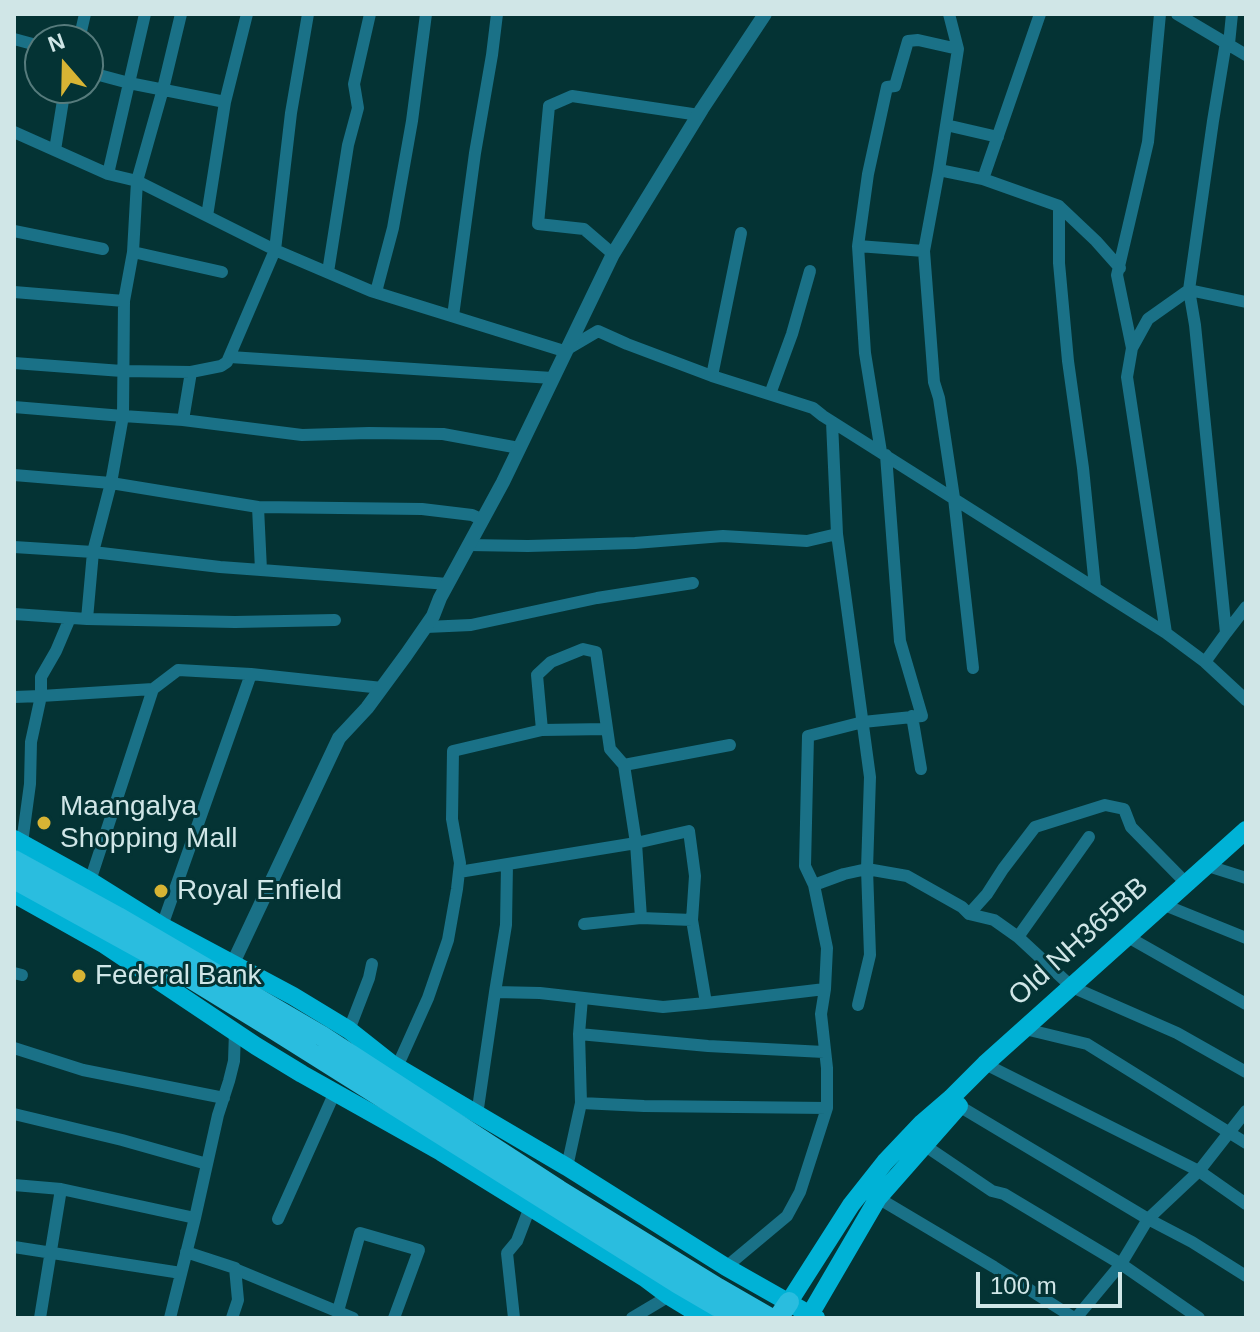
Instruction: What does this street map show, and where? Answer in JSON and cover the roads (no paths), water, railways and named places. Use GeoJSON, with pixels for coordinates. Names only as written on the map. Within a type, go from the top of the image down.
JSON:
{"type":"FeatureCollection","features":[{"type":"Feature","properties":{"kind":"highway"},"geometry":{"type":"LineString","coordinates":[[17,847],[118,917],[322,1036],[559,1190],[775,1313]]}},
{"type":"Feature","properties":{"kind":"highway"},"geometry":{"type":"LineString","coordinates":[[14,879],[159,959],[283,1013]]}},
{"type":"Feature","properties":{"kind":"highway"},"geometry":{"type":"LineString","coordinates":[[322,1036],[677,1283],[737,1318]]}},
{"type":"Feature","properties":{"kind":"main road","name":"Old NH365BB"},"geometry":{"type":"LineString","coordinates":[[812,1317],[878,1198],[924,1145],[985,1064],[1246,830]]}},
{"type":"Feature","properties":{"kind":"main road"},"geometry":{"type":"LineString","coordinates":[[17,847],[90,881],[162,926],[233,963],[283,1013],[322,1036],[349,1030],[397,1067],[567,1167],[726,1267],[775,1313],[812,1317]]}},
{"type":"Feature","properties":{"kind":"main road"},"geometry":{"type":"LineString","coordinates":[[14,894],[105,945],[256,1046],[441,1152],[705,1318]]}},
{"type":"Feature","properties":{"kind":"main road","name":"Old NH365BB"},"geometry":{"type":"LineString","coordinates":[[775,1313],[885,1162],[922,1123],[955,1102]]}},
{"type":"Feature","properties":{"kind":"street"},"geometry":{"type":"LineString","coordinates":[[108,174],[145,14]]}},
{"type":"Feature","properties":{"kind":"street"},"geometry":{"type":"LineString","coordinates":[[87,619],[93,552],[111,483],[123,416],[124,301],[133,252],[137,181],[181,14]]}},
{"type":"Feature","properties":{"kind":"street"},"geometry":{"type":"LineString","coordinates":[[207,216],[225,102],[247,14]]}},
{"type":"Feature","properties":{"kind":"street"},"geometry":{"type":"LineString","coordinates":[[14,363],[122,371],[191,372],[221,366],[230,357],[275,250],[291,113],[308,14]]}},
{"type":"Feature","properties":{"kind":"street"},"geometry":{"type":"LineString","coordinates":[[328,272],[348,145],[358,108],[354,84],[370,14]]}},
{"type":"Feature","properties":{"kind":"street"},"geometry":{"type":"LineString","coordinates":[[376,292],[393,228],[410,137],[426,14]]}},
{"type":"Feature","properties":{"kind":"street"},"geometry":{"type":"LineString","coordinates":[[453,316],[497,14]]}},
{"type":"Feature","properties":{"kind":"street"},"geometry":{"type":"LineString","coordinates":[[233,963],[339,738],[367,708],[426,627],[483,520],[613,254],[765,14]]}},
{"type":"Feature","properties":{"kind":"street"},"geometry":{"type":"LineString","coordinates":[[949,14],[958,49],[924,251],[934,382],[954,498],[973,668]]}},
{"type":"Feature","properties":{"kind":"street"},"geometry":{"type":"LineString","coordinates":[[983,179],[1040,14]]}},
{"type":"Feature","properties":{"kind":"street"},"geometry":{"type":"LineString","coordinates":[[1132,348],[1117,275],[1148,142],[1160,14]]}},
{"type":"Feature","properties":{"kind":"street"},"geometry":{"type":"LineString","coordinates":[[1177,14],[1246,55]]}},
{"type":"Feature","properties":{"kind":"street"},"geometry":{"type":"LineString","coordinates":[[1226,633],[1189,290],[1232,14]]}},
{"type":"Feature","properties":{"kind":"street"},"geometry":{"type":"LineString","coordinates":[[726,1267],[787,1216],[800,1192],[827,1108],[827,1068],[821,1014],[827,948],[814,885],[805,866],[808,736],[863,722],[922,716],[900,641],[884,453],[865,353],[858,246],[868,174],[887,87],[895,86],[908,41],[918,40],[958,49]]}},
{"type":"Feature","properties":{"kind":"street"},"geometry":{"type":"LineString","coordinates":[[104,76],[225,102]]}},
{"type":"Feature","properties":{"kind":"street"},"geometry":{"type":"LineString","coordinates":[[613,254],[584,229],[538,224],[549,106],[572,96],[699,115]]}},
{"type":"Feature","properties":{"kind":"street"},"geometry":{"type":"LineString","coordinates":[[55,150],[62,104]]}},
{"type":"Feature","properties":{"kind":"street"},"geometry":{"type":"LineString","coordinates":[[946,125],[998,137]]}},
{"type":"Feature","properties":{"kind":"street"},"geometry":{"type":"LineString","coordinates":[[14,132],[108,174],[137,181],[275,250],[376,292],[564,351],[598,331],[712,376],[813,408],[1166,633],[1205,662],[1246,700]]}},
{"type":"Feature","properties":{"kind":"street"},"geometry":{"type":"LineString","coordinates":[[939,170],[983,179],[1059,206],[1120,268]]}},
{"type":"Feature","properties":{"kind":"street"},"geometry":{"type":"LineString","coordinates":[[1059,206],[1059,263],[1068,361],[1095,587]]}},
{"type":"Feature","properties":{"kind":"street"},"geometry":{"type":"LineString","coordinates":[[14,231],[103,249]]}},
{"type":"Feature","properties":{"kind":"street"},"geometry":{"type":"LineString","coordinates":[[712,376],[741,233]]}},
{"type":"Feature","properties":{"kind":"street"},"geometry":{"type":"LineString","coordinates":[[858,246],[924,251]]}},
{"type":"Feature","properties":{"kind":"street"},"geometry":{"type":"LineString","coordinates":[[133,252],[222,272]]}},
{"type":"Feature","properties":{"kind":"street"},"geometry":{"type":"LineString","coordinates":[[770,394],[810,271]]}},
{"type":"Feature","properties":{"kind":"street"},"geometry":{"type":"LineString","coordinates":[[1166,633],[1127,377],[1132,348],[1148,319],[1189,290],[1246,302]]}},
{"type":"Feature","properties":{"kind":"street"},"geometry":{"type":"LineString","coordinates":[[14,292],[124,301]]}},
{"type":"Feature","properties":{"kind":"street"},"geometry":{"type":"LineString","coordinates":[[1125,313],[1148,319]]}},
{"type":"Feature","properties":{"kind":"street"},"geometry":{"type":"LineString","coordinates":[[230,357],[552,378]]}},
{"type":"Feature","properties":{"kind":"street"},"geometry":{"type":"LineString","coordinates":[[183,420],[191,372]]}},
{"type":"Feature","properties":{"kind":"street"},"geometry":{"type":"LineString","coordinates":[[14,407],[183,420],[302,435],[443,434],[519,448]]}},
{"type":"Feature","properties":{"kind":"street"},"geometry":{"type":"LineString","coordinates":[[832,422],[837,534],[870,777],[867,869],[870,955],[858,1005]]}},
{"type":"Feature","properties":{"kind":"street"},"geometry":{"type":"LineString","coordinates":[[14,475],[111,483],[258,507],[422,509],[472,515],[483,520]]}},
{"type":"Feature","properties":{"kind":"street"},"geometry":{"type":"LineString","coordinates":[[258,507],[261,570]]}},
{"type":"Feature","properties":{"kind":"street"},"geometry":{"type":"LineString","coordinates":[[469,545],[635,543],[723,536],[807,541],[837,534]]}},
{"type":"Feature","properties":{"kind":"street"},"geometry":{"type":"LineString","coordinates":[[14,547],[93,552],[220,567],[448,584]]}},
{"type":"Feature","properties":{"kind":"street"},"geometry":{"type":"LineString","coordinates":[[426,627],[471,625],[597,598],[693,583]]}},
{"type":"Feature","properties":{"kind":"street"},"geometry":{"type":"LineString","coordinates":[[1205,662],[1246,607]]}},
{"type":"Feature","properties":{"kind":"street"},"geometry":{"type":"LineString","coordinates":[[14,614],[235,622],[335,620]]}},
{"type":"Feature","properties":{"kind":"street"},"geometry":{"type":"LineString","coordinates":[[17,847],[30,784],[31,742],[41,696],[41,677],[70,618]]}},
{"type":"Feature","properties":{"kind":"street"},"geometry":{"type":"LineString","coordinates":[[542,730],[537,675],[551,662],[583,649],[596,652],[610,749],[624,765],[636,843],[641,918]]}},
{"type":"Feature","properties":{"kind":"street"},"geometry":{"type":"LineString","coordinates":[[14,697],[153,689],[178,670],[251,674],[382,688]]}},
{"type":"Feature","properties":{"kind":"street"},"geometry":{"type":"LineString","coordinates":[[162,926],[251,674]]}},
{"type":"Feature","properties":{"kind":"street"},"geometry":{"type":"LineString","coordinates":[[90,881],[153,689]]}},
{"type":"Feature","properties":{"kind":"street"},"geometry":{"type":"LineString","coordinates":[[912,716],[921,769]]}},
{"type":"Feature","properties":{"kind":"street"},"geometry":{"type":"LineString","coordinates":[[397,1067],[428,998],[448,940],[460,863],[452,819],[453,751],[542,730],[607,729]]}},
{"type":"Feature","properties":{"kind":"street"},"geometry":{"type":"LineString","coordinates":[[624,765],[730,745]]}},
{"type":"Feature","properties":{"kind":"street"},"geometry":{"type":"LineString","coordinates":[[969,914],[1035,827],[1105,805],[1124,809],[1131,827],[1187,884]]}},
{"type":"Feature","properties":{"kind":"street"},"geometry":{"type":"LineString","coordinates":[[459,872],[636,843],[689,831],[695,876],[692,920],[706,1003]]}},
{"type":"Feature","properties":{"kind":"street"},"geometry":{"type":"LineString","coordinates":[[1018,937],[1089,837]]}},
{"type":"Feature","properties":{"kind":"street"},"geometry":{"type":"LineString","coordinates":[[477,1115],[506,925],[507,864]]}},
{"type":"Feature","properties":{"kind":"street"},"geometry":{"type":"LineString","coordinates":[[1205,865],[1246,878]]}},
{"type":"Feature","properties":{"kind":"street"},"geometry":{"type":"LineString","coordinates":[[814,885],[867,869],[907,876],[969,914],[994,920],[1018,937],[1072,987],[1177,1033],[1246,1072]]}},
{"type":"Feature","properties":{"kind":"street"},"geometry":{"type":"LineString","coordinates":[[1162,904],[1246,938]]}},
{"type":"Feature","properties":{"kind":"street"},"geometry":{"type":"LineString","coordinates":[[584,924],[641,918],[692,920]]}},
{"type":"Feature","properties":{"kind":"street"},"geometry":{"type":"LineString","coordinates":[[1128,937],[1246,1004]]}},
{"type":"Feature","properties":{"kind":"street"},"geometry":{"type":"LineString","coordinates":[[349,1030],[372,964]]}},
{"type":"Feature","properties":{"kind":"street"},"geometry":{"type":"LineString","coordinates":[[495,992],[540,993],[663,1007],[825,989]]}},
{"type":"Feature","properties":{"kind":"street"},"geometry":{"type":"LineString","coordinates":[[567,1167],[581,1103],[579,1034],[582,998]]}},
{"type":"Feature","properties":{"kind":"street"},"geometry":{"type":"LineString","coordinates":[[1025,1029],[1087,1044],[1246,1143]]}},
{"type":"Feature","properties":{"kind":"street"},"geometry":{"type":"LineString","coordinates":[[170,1318],[234,1061],[235,1031]]}},
{"type":"Feature","properties":{"kind":"street"},"geometry":{"type":"LineString","coordinates":[[579,1034],[708,1046],[824,1052]]}},
{"type":"Feature","properties":{"kind":"street"},"geometry":{"type":"LineString","coordinates":[[14,1048],[83,1070],[224,1098]]}},
{"type":"Feature","properties":{"kind":"street"},"geometry":{"type":"LineString","coordinates":[[985,1064],[1199,1171],[1246,1204]]}},
{"type":"Feature","properties":{"kind":"street"},"geometry":{"type":"LineString","coordinates":[[278,1219],[335,1092]]}},
{"type":"Feature","properties":{"kind":"street"},"geometry":{"type":"LineString","coordinates":[[955,1102],[1246,1276]]}},
{"type":"Feature","properties":{"kind":"street"},"geometry":{"type":"LineString","coordinates":[[581,1103],[827,1108]]}},
{"type":"Feature","properties":{"kind":"street"},"geometry":{"type":"LineString","coordinates":[[878,1198],[1075,1318],[1121,1264],[1148,1219],[1199,1171],[1246,1111]]}},
{"type":"Feature","properties":{"kind":"street"},"geometry":{"type":"LineString","coordinates":[[14,1114],[207,1164]]}},
{"type":"Feature","properties":{"kind":"street"},"geometry":{"type":"LineString","coordinates":[[924,1145],[992,1191],[1004,1194],[1121,1264],[1199,1318]]}},
{"type":"Feature","properties":{"kind":"street"},"geometry":{"type":"LineString","coordinates":[[14,1185],[61,1189],[195,1218]]}},
{"type":"Feature","properties":{"kind":"street"},"geometry":{"type":"LineString","coordinates":[[40,1318],[61,1189]]}},
{"type":"Feature","properties":{"kind":"street"},"geometry":{"type":"LineString","coordinates":[[514,1318],[507,1253],[517,1241],[530,1207]]}},
{"type":"Feature","properties":{"kind":"street"},"geometry":{"type":"LineString","coordinates":[[338,1311],[360,1233],[419,1250],[394,1318]]}},
{"type":"Feature","properties":{"kind":"street"},"geometry":{"type":"LineString","coordinates":[[14,1247],[181,1273]]}},
{"type":"Feature","properties":{"kind":"street"},"geometry":{"type":"LineString","coordinates":[[186,1252],[266,1280],[353,1318]]}},
{"type":"Feature","properties":{"kind":"street"},"geometry":{"type":"LineString","coordinates":[[232,1318],[238,1300],[235,1269]]}},
{"type":"Feature","properties":{"kind":"street"},"geometry":{"type":"LineString","coordinates":[[632,1318],[669,1296]]}},
{"type":"Feature","properties":{"kind":"place","name":"Maangalya Shopping Mall"},"geometry":{"type":"Point","coordinates":[44,823]}},
{"type":"Feature","properties":{"kind":"place","name":"Royal Enfield"},"geometry":{"type":"Point","coordinates":[161,891]}},
{"type":"Feature","properties":{"kind":"place","name":"Federal Bank"},"geometry":{"type":"Point","coordinates":[79,976]}}]}
